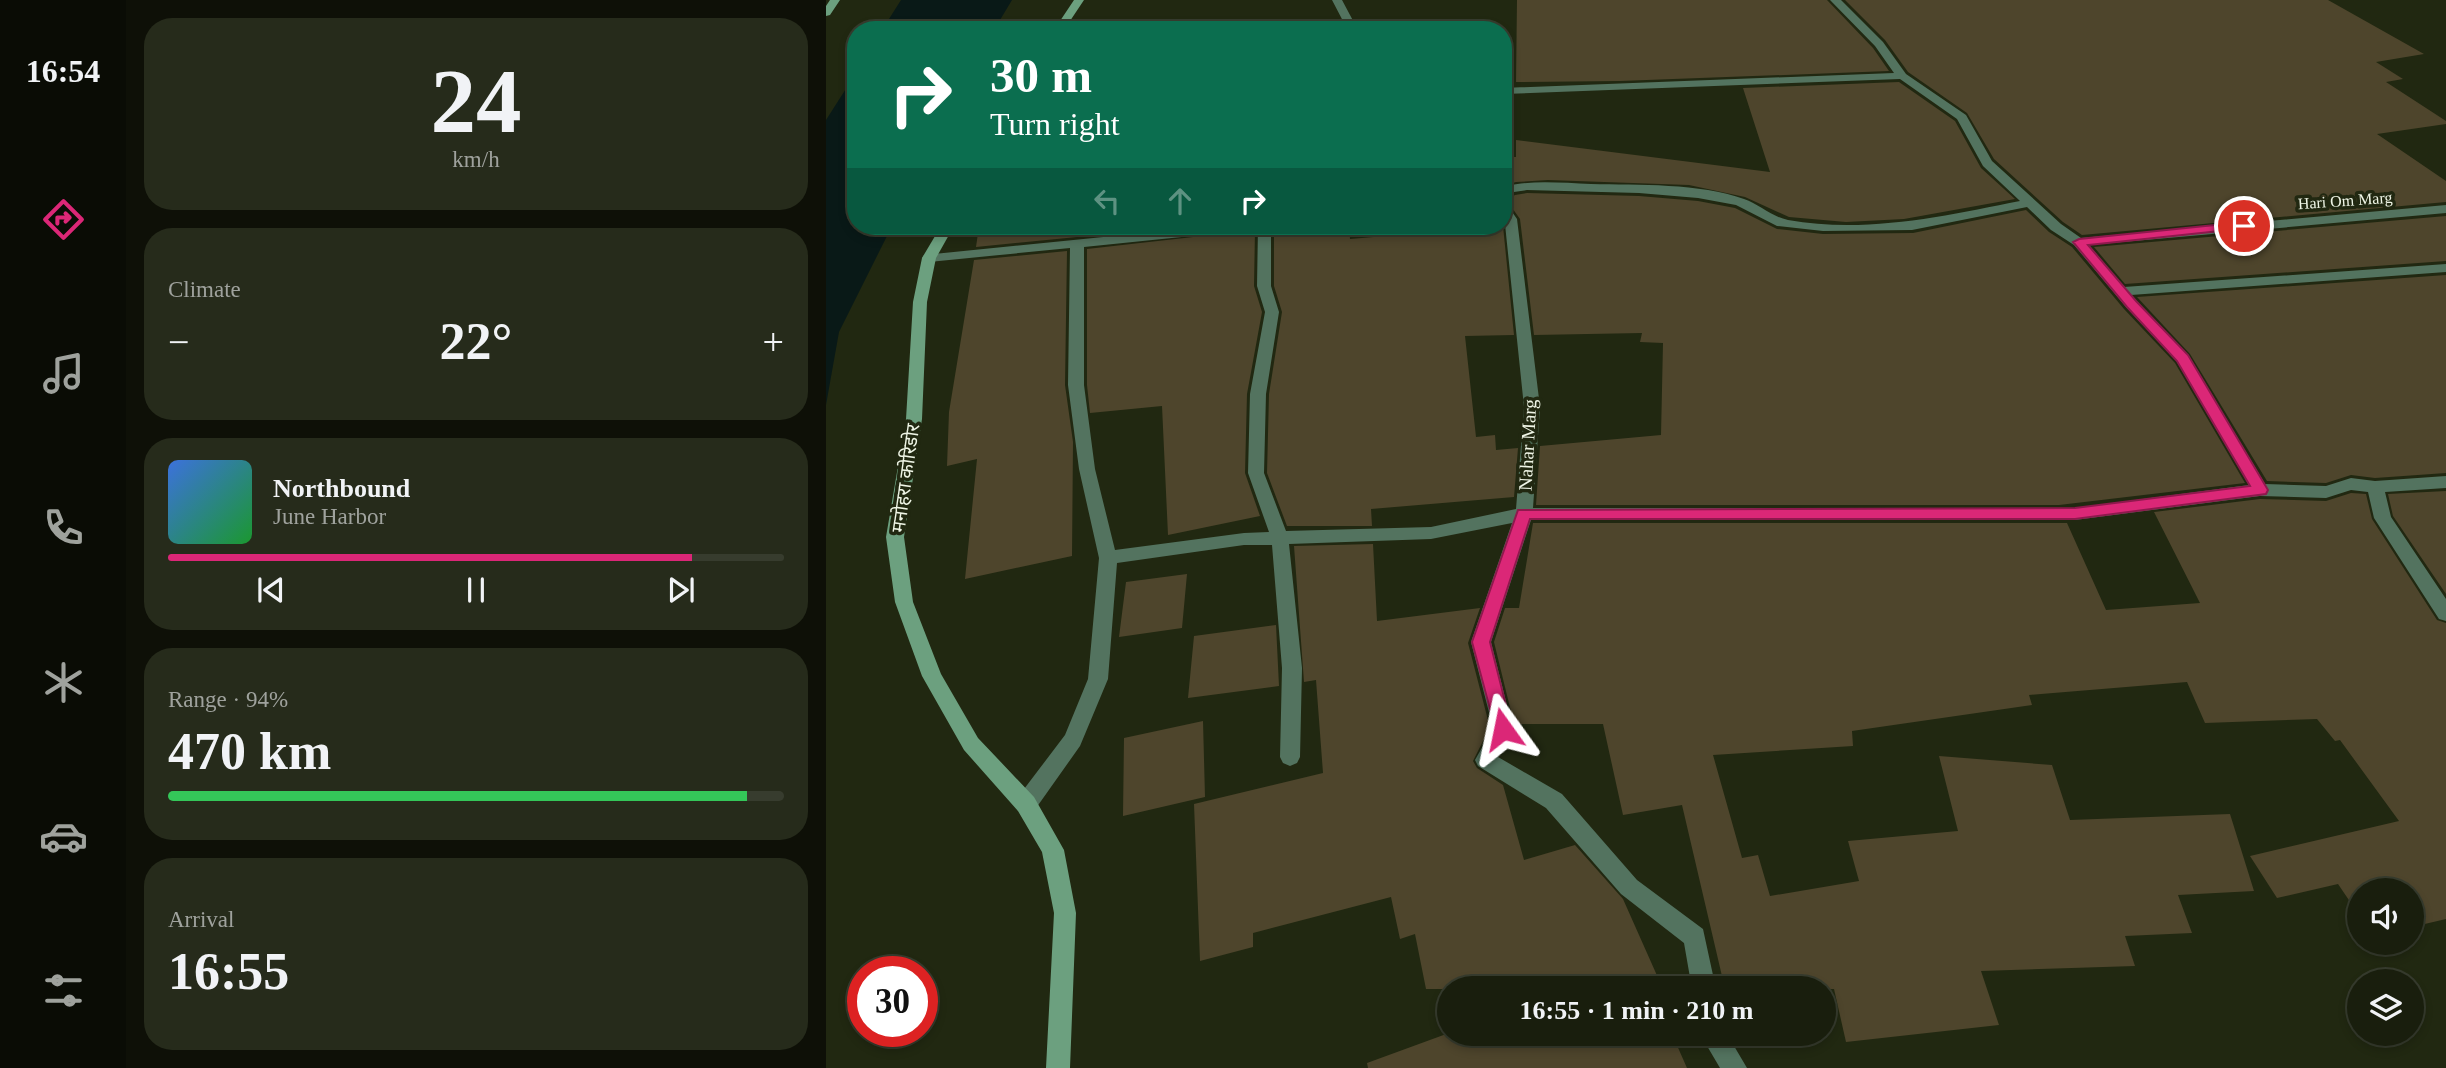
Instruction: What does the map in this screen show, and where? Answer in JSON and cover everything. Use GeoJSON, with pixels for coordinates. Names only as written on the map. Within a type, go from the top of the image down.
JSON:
{"type":"FeatureCollection","features":[{"type":"Feature","properties":{"kind":"main road"},"geometry":{"type":"LineString","coordinates":[[826,13],[835,0]]}},
{"type":"Feature","properties":{"kind":"main road"},"geometry":{"type":"LineString","coordinates":[[1065,21],[1079,0]]}},
{"type":"Feature","properties":{"kind":"main road","name":"मनोहरा कोरिडोर"},"geometry":{"type":"LineString","coordinates":[[942,235],[929,258],[920,302],[914,419],[895,537],[904,602],[932,676],[971,744],[1026,804],[1053,849],[1065,913],[1058,1068]]}},
{"type":"Feature","properties":{"kind":"street"},"geometry":{"type":"LineString","coordinates":[[1337,0],[1349,21]]}},
{"type":"Feature","properties":{"kind":"street"},"geometry":{"type":"LineString","coordinates":[[1835,0],[1879,44],[1902,76],[1962,117],[1987,163],[2056,227],[2079,242],[2183,358],[2260,490]]}},
{"type":"Feature","properties":{"kind":"street"},"geometry":{"type":"LineString","coordinates":[[1512,91],[1902,76]]}},
{"type":"Feature","properties":{"kind":"street"},"geometry":{"type":"LineString","coordinates":[[1512,189],[1527,186],[1639,189],[1698,194],[1740,202],[1782,223],[1823,227],[1912,226],[2030,203]]}},
{"type":"Feature","properties":{"kind":"street","name":"Hari Om Marg"},"geometry":{"type":"LineString","coordinates":[[2079,242],[2446,209]]}},
{"type":"Feature","properties":{"kind":"street"},"geometry":{"type":"LineString","coordinates":[[929,258],[1158,235]]}},
{"type":"Feature","properties":{"kind":"street"},"geometry":{"type":"LineString","coordinates":[[1264,235],[1264,286],[1272,312],[1258,394],[1256,473],[1280,538],[1292,668],[1290,757]]}},
{"type":"Feature","properties":{"kind":"street","name":"Nahar Marg"},"geometry":{"type":"LineString","coordinates":[[1512,235],[1532,407],[1524,514],[1481,642],[1503,729],[1485,761],[1554,801],[1629,887],[1695,937],[1702,976]]}},
{"type":"Feature","properties":{"kind":"street"},"geometry":{"type":"LineString","coordinates":[[1026,804],[1073,740],[1098,679],[1108,558],[1087,469],[1076,385],[1077,243]]}},
{"type":"Feature","properties":{"kind":"street"},"geometry":{"type":"LineString","coordinates":[[2121,291],[2446,268]]}},
{"type":"Feature","properties":{"kind":"street"},"geometry":{"type":"LineString","coordinates":[[1108,558],[1244,540],[1431,533],[1524,514],[2075,513],[2260,490],[2326,492],[2351,484],[2375,487],[2446,482]]}},
{"type":"Feature","properties":{"kind":"street"},"geometry":{"type":"LineString","coordinates":[[2375,487],[2383,518],[2446,614]]}},
{"type":"Feature","properties":{"kind":"street"},"geometry":{"type":"LineString","coordinates":[[1720,1046],[1735,1068]]}},
{"type":"Feature","properties":{"kind":"shaded area"},"geometry":{"type":"Polygon","coordinates":[[[901,0],[1012,0],[999,21],[888,21],[901,0]]]}},
{"type":"Feature","properties":{"kind":"shaded area"},"geometry":{"type":"Polygon","coordinates":[[[847,87],[847,235],[888,235],[839,332],[826,405],[826,120],[847,87]]]}},
{"type":"Feature","properties":{"kind":"building"},"geometry":{"type":"Polygon","coordinates":[[[1517,0],[1827,0],[1873,48],[1889,71],[1516,82],[1517,0]]]}},
{"type":"Feature","properties":{"kind":"building"},"geometry":{"type":"Polygon","coordinates":[[[1845,0],[2328,0],[2424,54],[2376,62],[2403,79],[2386,82],[2446,121],[2446,124],[2377,134],[2446,181],[2446,202],[2082,235],[2063,222],[1994,159],[1967,113],[1908,72],[1885,40],[1845,0]]]}},
{"type":"Feature","properties":{"kind":"building"},"geometry":{"type":"Polygon","coordinates":[[[1899,82],[1955,121],[1981,168],[2015,199],[1904,219],[1846,222],[1789,217],[1745,197],[1689,185],[1548,180],[1512,183],[1512,157],[1516,157],[1516,140],[1770,172],[1743,88],[1899,82]]]}},
{"type":"Feature","properties":{"kind":"building"},"geometry":{"type":"Polygon","coordinates":[[[1639,196],[1698,201],[1735,208],[1777,229],[1823,234],[1913,233],[2026,210],[2049,232],[2072,247],[2124,309],[2175,363],[2245,483],[2059,505],[1536,505],[1540,446],[1661,435],[1663,343],[1640,342],[1642,333],[1534,335],[1520,219],[1512,208],[1512,197],[1639,196]]]}},
{"type":"Feature","properties":{"kind":"building"},"geometry":{"type":"Polygon","coordinates":[[[2446,216],[2446,261],[2125,284],[2094,247],[2446,216]]]}},
{"type":"Feature","properties":{"kind":"building"},"geometry":{"type":"Polygon","coordinates":[[[978,235],[1098,235],[976,247],[978,235]]]}},
{"type":"Feature","properties":{"kind":"building"},"geometry":{"type":"Polygon","coordinates":[[[1211,235],[1255,235],[1254,286],[1262,312],[1247,394],[1245,473],[1260,516],[1168,535],[1162,406],[1090,413],[1087,385],[1087,249],[1211,235]]]}},
{"type":"Feature","properties":{"kind":"building"},"geometry":{"type":"Polygon","coordinates":[[[1274,235],[1350,235],[1350,239],[1397,235],[1504,235],[1514,335],[1465,336],[1476,437],[1495,435],[1496,450],[1518,448],[1514,497],[1371,509],[1372,526],[1287,526],[1267,473],[1269,394],[1282,312],[1274,286],[1274,235]]]}},
{"type":"Feature","properties":{"kind":"building"},"geometry":{"type":"Polygon","coordinates":[[[1067,251],[1065,385],[1073,442],[1072,556],[965,579],[977,459],[947,466],[949,412],[974,260],[1067,251]]]}},
{"type":"Feature","properties":{"kind":"building"},"geometry":{"type":"Polygon","coordinates":[[[2446,275],[2446,473],[2375,478],[2351,475],[2326,483],[2267,481],[2190,354],[2137,297],[2446,275]]]}},
{"type":"Feature","properties":{"kind":"building"},"geometry":{"type":"Polygon","coordinates":[[[2446,491],[2446,594],[2393,516],[2388,494],[2446,491]]]}},
{"type":"Feature","properties":{"kind":"building"},"geometry":{"type":"Polygon","coordinates":[[[2351,493],[2366,494],[2372,519],[2437,620],[2446,623],[2446,919],[2424,924],[2424,878],[2347,878],[2347,897],[2338,884],[2277,898],[2250,856],[2399,821],[2340,740],[2335,741],[2317,719],[2205,723],[2187,682],[2029,695],[2032,705],[1852,731],[1853,746],[1713,755],[1742,858],[1758,855],[1770,896],[1859,881],[1848,841],[1958,831],[1939,756],[2052,765],[2070,820],[2230,814],[2254,891],[2178,895],[2192,933],[2125,936],[2135,966],[1981,971],[1999,1025],[1846,1042],[1836,998],[1836,976],[1722,976],[1682,805],[1623,815],[1603,724],[1514,724],[1494,642],[1505,608],[1519,608],[1533,523],[2067,523],[2106,610],[2200,603],[2154,512],[2260,499],[2326,501],[2351,493]]]}},
{"type":"Feature","properties":{"kind":"building"},"geometry":{"type":"Polygon","coordinates":[[[1373,544],[1377,621],[1480,608],[1468,643],[1489,724],[1473,761],[1477,768],[1503,785],[1524,860],[1575,845],[1623,899],[1657,976],[1437,976],[1437,989],[1426,989],[1415,934],[1400,939],[1391,897],[1253,933],[1253,947],[1200,961],[1194,804],[1323,773],[1316,680],[1304,682],[1294,546],[1373,544]]]}},
{"type":"Feature","properties":{"kind":"building"},"geometry":{"type":"Polygon","coordinates":[[[1187,574],[1182,628],[1119,637],[1126,582],[1187,574]]]}},
{"type":"Feature","properties":{"kind":"building"},"geometry":{"type":"Polygon","coordinates":[[[1276,625],[1279,686],[1188,698],[1194,636],[1276,625]]]}},
{"type":"Feature","properties":{"kind":"building"},"geometry":{"type":"Polygon","coordinates":[[[1203,721],[1205,797],[1123,816],[1124,738],[1203,721]]]}},
{"type":"Feature","properties":{"kind":"building"},"geometry":{"type":"Polygon","coordinates":[[[1437,1037],[1437,1046],[1677,1046],[1687,1068],[1368,1068],[1367,1063],[1437,1037]]]}},
{"type":"Feature","properties":{"kind":"route"},"geometry":{"type":"LineString","coordinates":[[1503,729],[1481,642],[1524,514],[2075,513],[2260,490],[2183,358],[2131,304],[2079,242],[2244,226]]}}]}
